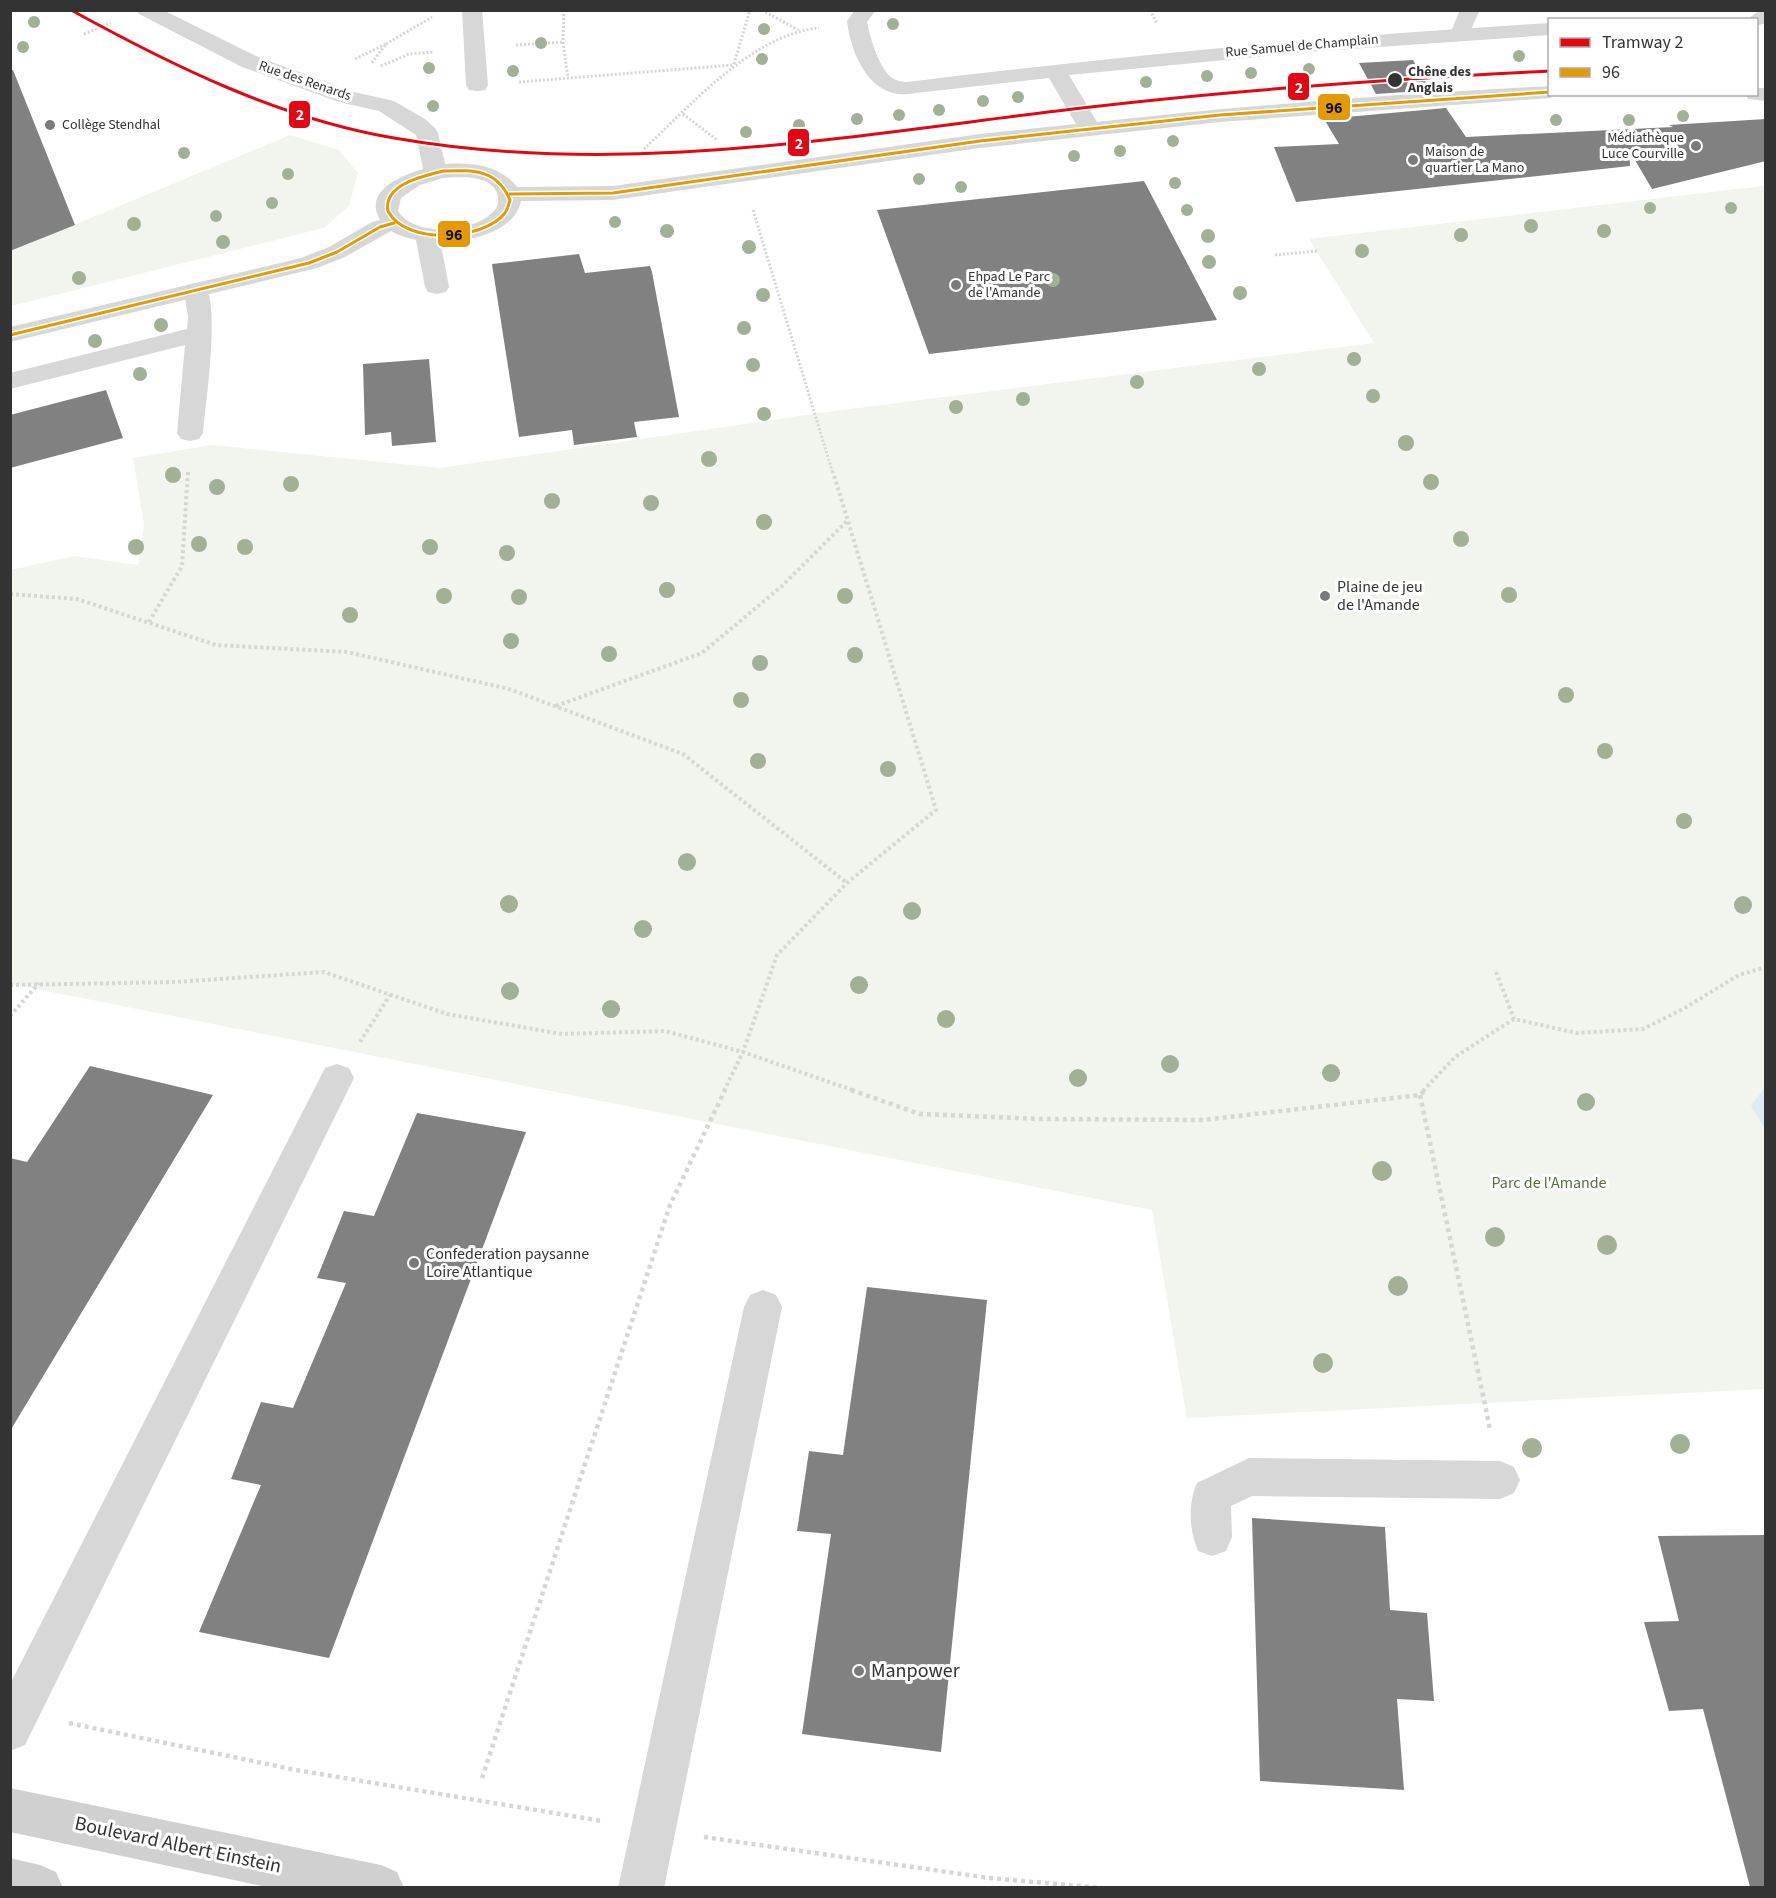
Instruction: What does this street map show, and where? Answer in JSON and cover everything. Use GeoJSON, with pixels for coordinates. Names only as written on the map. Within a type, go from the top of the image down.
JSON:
{"type":"FeatureCollection","features":[{"type":"Feature","properties":{"kind":"main road","name":"Boulevard Albert Einstein"},"geometry":{"type":"LineString","coordinates":[[10,1810],[381,1887]]}},
{"type":"Feature","properties":{"kind":"main road"},"geometry":{"type":"LineString","coordinates":[[10,1881],[40,1887]]}},
{"type":"Feature","properties":{"kind":"street","name":"Rue des Renards"},"geometry":{"type":"LineString","coordinates":[[146,10],[249,62],[347,97],[386,106],[427,133],[435,173]]}},
{"type":"Feature","properties":{"kind":"street"},"geometry":{"type":"LineString","coordinates":[[472,10],[477,86]]}},
{"type":"Feature","properties":{"kind":"street"},"geometry":{"type":"LineString","coordinates":[[1460,34],[1470,10]]}},
{"type":"Feature","properties":{"kind":"street","name":"Rue Samuel de Champlain"},"geometry":{"type":"LineString","coordinates":[[861,18],[858,35],[877,74],[888,85],[907,88],[1055,69],[1288,46],[1548,29]]}},
{"type":"Feature","properties":{"kind":"street"},"geometry":{"type":"LineString","coordinates":[[1055,69],[1090,129]]}},
{"type":"Feature","properties":{"kind":"street"},"geometry":{"type":"LineString","coordinates":[[510,194],[613,193],[969,142],[1220,115],[1548,92]]}},
{"type":"Feature","properties":{"kind":"street"},"geometry":{"type":"LineString","coordinates":[[459,171],[480,173],[501,183],[510,194],[507,210],[488,225],[459,234],[427,235],[406,229],[394,223],[387,207],[392,194],[407,182],[435,173],[459,171]]}},
{"type":"Feature","properties":{"kind":"street"},"geometry":{"type":"LineString","coordinates":[[10,335],[309,263],[337,252],[380,227],[394,223]]}},
{"type":"Feature","properties":{"kind":"street"},"geometry":{"type":"LineString","coordinates":[[427,235],[437,287]]}},
{"type":"Feature","properties":{"kind":"street"},"geometry":{"type":"LineString","coordinates":[[190,433],[200,317],[196,290]]}},
{"type":"Feature","properties":{"kind":"street"},"geometry":{"type":"LineString","coordinates":[[10,381],[198,334]]}},
{"type":"Feature","properties":{"kind":"street"},"geometry":{"type":"LineString","coordinates":[[15,1721],[337,1078]]}},
{"type":"Feature","properties":{"kind":"street"},"geometry":{"type":"LineString","coordinates":[[642,1887],[652,1830],[763,1307]]}},
{"type":"Feature","properties":{"kind":"street"},"geometry":{"type":"LineString","coordinates":[[1212,1537],[1211,1496],[1249,1477],[1500,1480]]}},
{"type":"Feature","properties":{"kind":"path"},"geometry":{"type":"LineString","coordinates":[[564,10],[563,42],[568,78],[734,65]]}},
{"type":"Feature","properties":{"kind":"path"},"geometry":{"type":"LineString","coordinates":[[734,65],[750,10]]}},
{"type":"Feature","properties":{"kind":"path"},"geometry":{"type":"LineString","coordinates":[[762,10],[798,30]]}},
{"type":"Feature","properties":{"kind":"path"},"geometry":{"type":"LineString","coordinates":[[1150,10],[1152,14]]}},
{"type":"Feature","properties":{"kind":"path"},"geometry":{"type":"LineString","coordinates":[[355,59],[386,44],[433,16]]}},
{"type":"Feature","properties":{"kind":"path"},"geometry":{"type":"LineString","coordinates":[[642,151],[734,65],[798,30],[861,18]]}},
{"type":"Feature","properties":{"kind":"path"},"geometry":{"type":"LineString","coordinates":[[84,34],[116,21]]}},
{"type":"Feature","properties":{"kind":"path"},"geometry":{"type":"LineString","coordinates":[[364,72],[386,44]]}},
{"type":"Feature","properties":{"kind":"path"},"geometry":{"type":"LineString","coordinates":[[374,69],[409,54],[474,48]]}},
{"type":"Feature","properties":{"kind":"path"},"geometry":{"type":"LineString","coordinates":[[683,114],[717,139]]}},
{"type":"Feature","properties":{"kind":"path"},"geometry":{"type":"LineString","coordinates":[[482,1778],[670,1205],[743,1052],[777,955],[847,884],[936,810],[742,174]]}},
{"type":"Feature","properties":{"kind":"path"},"geometry":{"type":"LineString","coordinates":[[1275,255],[1317,252]]}},
{"type":"Feature","properties":{"kind":"path"},"geometry":{"type":"LineString","coordinates":[[149,622],[182,566],[190,433]]}},
{"type":"Feature","properties":{"kind":"path"},"geometry":{"type":"LineString","coordinates":[[555,707],[702,653],[782,586],[848,520]]}},
{"type":"Feature","properties":{"kind":"path"},"geometry":{"type":"LineString","coordinates":[[10,594],[77,599],[216,645],[347,652],[509,689],[683,754],[847,884]]}},
{"type":"Feature","properties":{"kind":"path"},"geometry":{"type":"LineString","coordinates":[[10,985],[175,982],[324,972],[447,1014],[562,1034],[664,1031],[743,1052],[920,1114],[1041,1119],[1203,1120],[1420,1095],[1455,1057],[1514,1019],[1577,1033],[1643,1029],[1683,1009],[1739,975],[1766,968]]}},
{"type":"Feature","properties":{"kind":"path"},"geometry":{"type":"LineString","coordinates":[[1496,972],[1514,1019]]}},
{"type":"Feature","properties":{"kind":"path"},"geometry":{"type":"LineString","coordinates":[[10,1016],[40,983]]}},
{"type":"Feature","properties":{"kind":"path"},"geometry":{"type":"LineString","coordinates":[[337,1078],[390,995]]}},
{"type":"Feature","properties":{"kind":"path"},"geometry":{"type":"LineString","coordinates":[[1420,1095],[1500,1480]]}},
{"type":"Feature","properties":{"kind":"path"},"geometry":{"type":"LineString","coordinates":[[15,1721],[652,1830],[988,1878],[1102,1887]]}},
{"type":"Feature","properties":{"kind":"green space"},"geometry":{"type":"Polygon","coordinates":[[[290,135],[339,150],[358,173],[349,206],[324,228],[11,306],[11,251],[290,135]]]}},
{"type":"Feature","properties":{"kind":"green space","name":"Parc de l'Amande"},"geometry":{"type":"Polygon","coordinates":[[[1763,186],[1766,189],[1765,1389],[1187,1418],[1152,1210],[11,984],[10,570],[74,556],[138,565],[144,525],[133,458],[212,445],[440,468],[834,411],[1374,343],[1309,239],[1763,186]]]}},
{"type":"Feature","properties":{"kind":"shaded area"},"geometry":{"type":"Polygon","coordinates":[[[1765,1087],[1765,1129],[1751,1106],[1765,1087]]]}},
{"type":"Feature","properties":{"kind":"building"},"geometry":{"type":"Polygon","coordinates":[[[1413,60],[1427,84],[1434,90],[1376,94],[1359,63],[1413,60]]]}},
{"type":"Feature","properties":{"kind":"building"},"geometry":{"type":"Polygon","coordinates":[[[10,70],[13,70],[75,225],[10,251],[10,70]]]}},
{"type":"Feature","properties":{"kind":"building"},"geometry":{"type":"Polygon","coordinates":[[[1446,108],[1466,137],[1673,127],[1669,125],[1766,119],[1766,161],[1652,189],[1629,150],[1630,166],[1296,202],[1274,147],[1339,144],[1324,119],[1446,108]]]}},
{"type":"Feature","properties":{"kind":"building","name":"Ehpad Le Parc de l'Amande"},"geometry":{"type":"Polygon","coordinates":[[[1144,181],[1217,320],[929,354],[877,210],[1144,181]]]}},
{"type":"Feature","properties":{"kind":"building"},"geometry":{"type":"Polygon","coordinates":[[[579,254],[585,273],[650,266],[679,417],[634,422],[637,437],[574,445],[572,430],[519,437],[492,264],[579,254]]]}},
{"type":"Feature","properties":{"kind":"building"},"geometry":{"type":"Polygon","coordinates":[[[429,359],[436,442],[392,446],[391,432],[365,435],[363,364],[429,359]]]}},
{"type":"Feature","properties":{"kind":"building"},"geometry":{"type":"Polygon","coordinates":[[[106,390],[123,438],[10,468],[10,415],[106,390]]]}},
{"type":"Feature","properties":{"kind":"building"},"geometry":{"type":"Polygon","coordinates":[[[90,1066],[213,1095],[10,1431],[10,1158],[27,1162],[90,1066]]]}},
{"type":"Feature","properties":{"kind":"building"},"geometry":{"type":"Polygon","coordinates":[[[417,1113],[526,1132],[329,1658],[199,1632],[261,1485],[231,1479],[261,1402],[293,1408],[346,1283],[317,1278],[344,1211],[374,1216],[417,1113]]]}},
{"type":"Feature","properties":{"kind":"building"},"geometry":{"type":"Polygon","coordinates":[[[867,1287],[987,1300],[941,1752],[802,1734],[831,1534],[797,1531],[809,1451],[843,1455],[867,1287]]]}},
{"type":"Feature","properties":{"kind":"building"},"geometry":{"type":"Polygon","coordinates":[[[1252,1518],[1385,1527],[1390,1610],[1427,1613],[1434,1701],[1397,1699],[1404,1790],[1260,1781],[1252,1518]]]}},
{"type":"Feature","properties":{"kind":"building"},"geometry":{"type":"Polygon","coordinates":[[[1766,1535],[1766,1886],[1750,1887],[1703,1709],[1669,1711],[1644,1622],[1679,1621],[1658,1536],[1766,1535]]]}},
{"type":"Feature","properties":{"kind":"tram line","name":"2"},"geometry":{"type":"LineString","coordinates":[[71,10],[188,71],[307,117],[394,138],[479,150],[564,155],[649,154],[734,149],[819,141],[1192,96],[1548,71]]}},
{"type":"Feature","properties":{"kind":"transit line","name":"96"},"geometry":{"type":"LineString","coordinates":[[510,194],[613,193],[980,141],[1220,115],[1548,92]]}},
{"type":"Feature","properties":{"kind":"transit line","name":"96"},"geometry":{"type":"LineString","coordinates":[[443,171],[484,173],[498,180],[504,185],[510,200],[505,213],[490,224],[470,231],[447,235],[424,235],[404,229],[388,211],[387,202],[392,194],[397,188],[412,180],[443,171]]}},
{"type":"Feature","properties":{"kind":"transit line","name":"96"},"geometry":{"type":"LineString","coordinates":[[10,335],[309,263],[337,252],[380,227],[394,223]]}},
{"type":"Feature","properties":{"kind":"place","name":"Chêne des Anglais"},"geometry":{"type":"Point","coordinates":[1395,80]}},
{"type":"Feature","properties":{"kind":"place","name":"Collège Stendhal"},"geometry":{"type":"Point","coordinates":[50,125]}},
{"type":"Feature","properties":{"kind":"place","name":"Médiathèque Luce Courville"},"geometry":{"type":"Point","coordinates":[1696,146]}},
{"type":"Feature","properties":{"kind":"place","name":"Maison de quartier La Mano"},"geometry":{"type":"Point","coordinates":[1413,160]}},
{"type":"Feature","properties":{"kind":"place","name":"Ehpad Le Parc de l'Amande"},"geometry":{"type":"Point","coordinates":[956,285]}},
{"type":"Feature","properties":{"kind":"place","name":"Plaine de jeu de l'Amande"},"geometry":{"type":"Point","coordinates":[1325,596]}},
{"type":"Feature","properties":{"kind":"place","name":"Confederation paysanne Loire Atlantique"},"geometry":{"type":"Point","coordinates":[414,1263]}},
{"type":"Feature","properties":{"kind":"place","name":"Manpower"},"geometry":{"type":"Point","coordinates":[859,1671]}}]}
